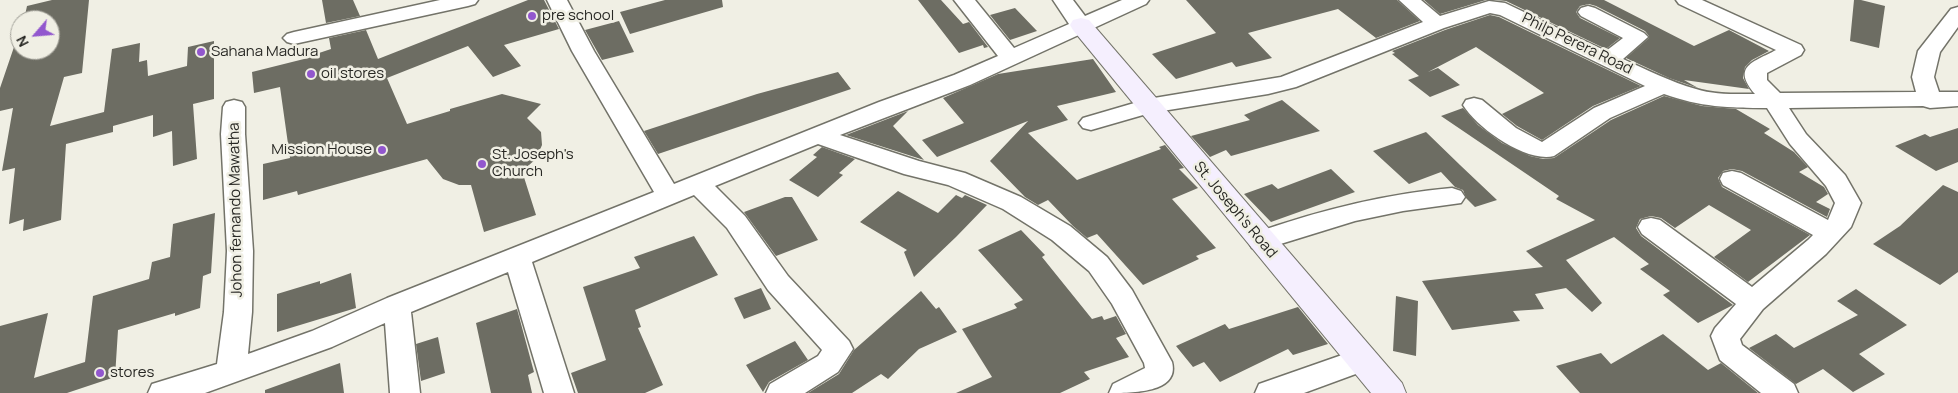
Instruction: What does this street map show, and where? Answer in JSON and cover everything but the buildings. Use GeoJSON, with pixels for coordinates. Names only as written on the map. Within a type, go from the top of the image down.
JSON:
{"type":"FeatureCollection","features":[{"type":"Feature","properties":{"kind":"street"},"geometry":{"type":"LineString","coordinates":[[294,38],[468,0]]}},
{"type":"Feature","properties":{"kind":"street"},"geometry":{"type":"LineString","coordinates":[[557,0],[583,51],[668,195]]}},
{"type":"Feature","properties":{"kind":"street"},"geometry":{"type":"LineString","coordinates":[[964,0],[1011,58]]}},
{"type":"Feature","properties":{"kind":"street"},"geometry":{"type":"LineString","coordinates":[[1063,0],[1081,25]]}},
{"type":"Feature","properties":{"kind":"street"},"geometry":{"type":"LineString","coordinates":[[163,393],[182,389],[322,339],[397,306],[817,134],[962,80],[1139,0]]}},
{"type":"Feature","properties":{"kind":"street"},"geometry":{"type":"LineString","coordinates":[[1409,0],[1437,24]]}},
{"type":"Feature","properties":{"kind":"street"},"geometry":{"type":"LineString","coordinates":[[1686,0],[1793,50],[1756,70],[1756,81],[1773,100],[1798,139],[1836,181],[1848,203],[1842,222],[1817,247],[1753,302],[1741,319],[1725,336],[1730,352],[1783,393]]}},
{"type":"Feature","properties":{"kind":"street","name":"Philp Perera Road"},"geometry":{"type":"LineString","coordinates":[[1091,123],[1148,106],[1268,87],[1288,82],[1437,24],[1489,6],[1497,6],[1662,85],[1695,97],[1742,101],[1958,99]]}},
{"type":"Feature","properties":{"kind":"street"},"geometry":{"type":"LineString","coordinates":[[1588,12],[1637,37],[1608,60]]}},
{"type":"Feature","properties":{"kind":"street"},"geometry":{"type":"LineString","coordinates":[[1930,100],[1922,77],[1929,51],[1958,13]]}},
{"type":"Feature","properties":{"kind":"street","name":"St. Joseph's Road"},"geometry":{"type":"LineString","coordinates":[[1081,25],[1390,393]]}},
{"type":"Feature","properties":{"kind":"street"},"geometry":{"type":"LineString","coordinates":[[1474,105],[1490,120],[1536,150],[1546,150],[1602,113],[1649,93],[1662,85]]}},
{"type":"Feature","properties":{"kind":"street","name":"Johon fernando Mawatha"},"geometry":{"type":"LineString","coordinates":[[231,372],[238,312],[240,251],[233,134],[234,107]]}},
{"type":"Feature","properties":{"kind":"street"},"geometry":{"type":"LineString","coordinates":[[817,134],[913,168],[956,179],[1012,203],[1061,233],[1098,264],[1122,297],[1158,362],[1160,372],[1153,378],[1124,393]]}},
{"type":"Feature","properties":{"kind":"street"},"geometry":{"type":"LineString","coordinates":[[1732,180],[1830,233]]}},
{"type":"Feature","properties":{"kind":"street"},"geometry":{"type":"LineString","coordinates":[[698,183],[736,222],[778,283],[839,349],[828,364],[781,393]]}},
{"type":"Feature","properties":{"kind":"street"},"geometry":{"type":"LineString","coordinates":[[1261,241],[1335,216],[1422,199],[1452,197]]}},
{"type":"Feature","properties":{"kind":"street"},"geometry":{"type":"LineString","coordinates":[[1651,227],[1753,302]]}},
{"type":"Feature","properties":{"kind":"street"},"geometry":{"type":"LineString","coordinates":[[517,257],[559,393]]}},
{"type":"Feature","properties":{"kind":"street"},"geometry":{"type":"LineString","coordinates":[[397,306],[405,393]]}},
{"type":"Feature","properties":{"kind":"street"},"geometry":{"type":"LineString","coordinates":[[1270,393],[1362,360]]}},
{"type":"Feature","properties":{"kind":"place","name":"pre school"},"geometry":{"type":"Point","coordinates":[532,16]}},
{"type":"Feature","properties":{"kind":"place","name":"Sahana Madura"},"geometry":{"type":"Point","coordinates":[201,52]}},
{"type":"Feature","properties":{"kind":"place","name":"oil stores"},"geometry":{"type":"Point","coordinates":[311,74]}},
{"type":"Feature","properties":{"kind":"place","name":"Mission House"},"geometry":{"type":"Point","coordinates":[382,150]}},
{"type":"Feature","properties":{"kind":"place","name":"St. Joseph's Church"},"geometry":{"type":"Point","coordinates":[482,164]}},
{"type":"Feature","properties":{"kind":"place","name":"stores"},"geometry":{"type":"Point","coordinates":[100,373]}}]}
